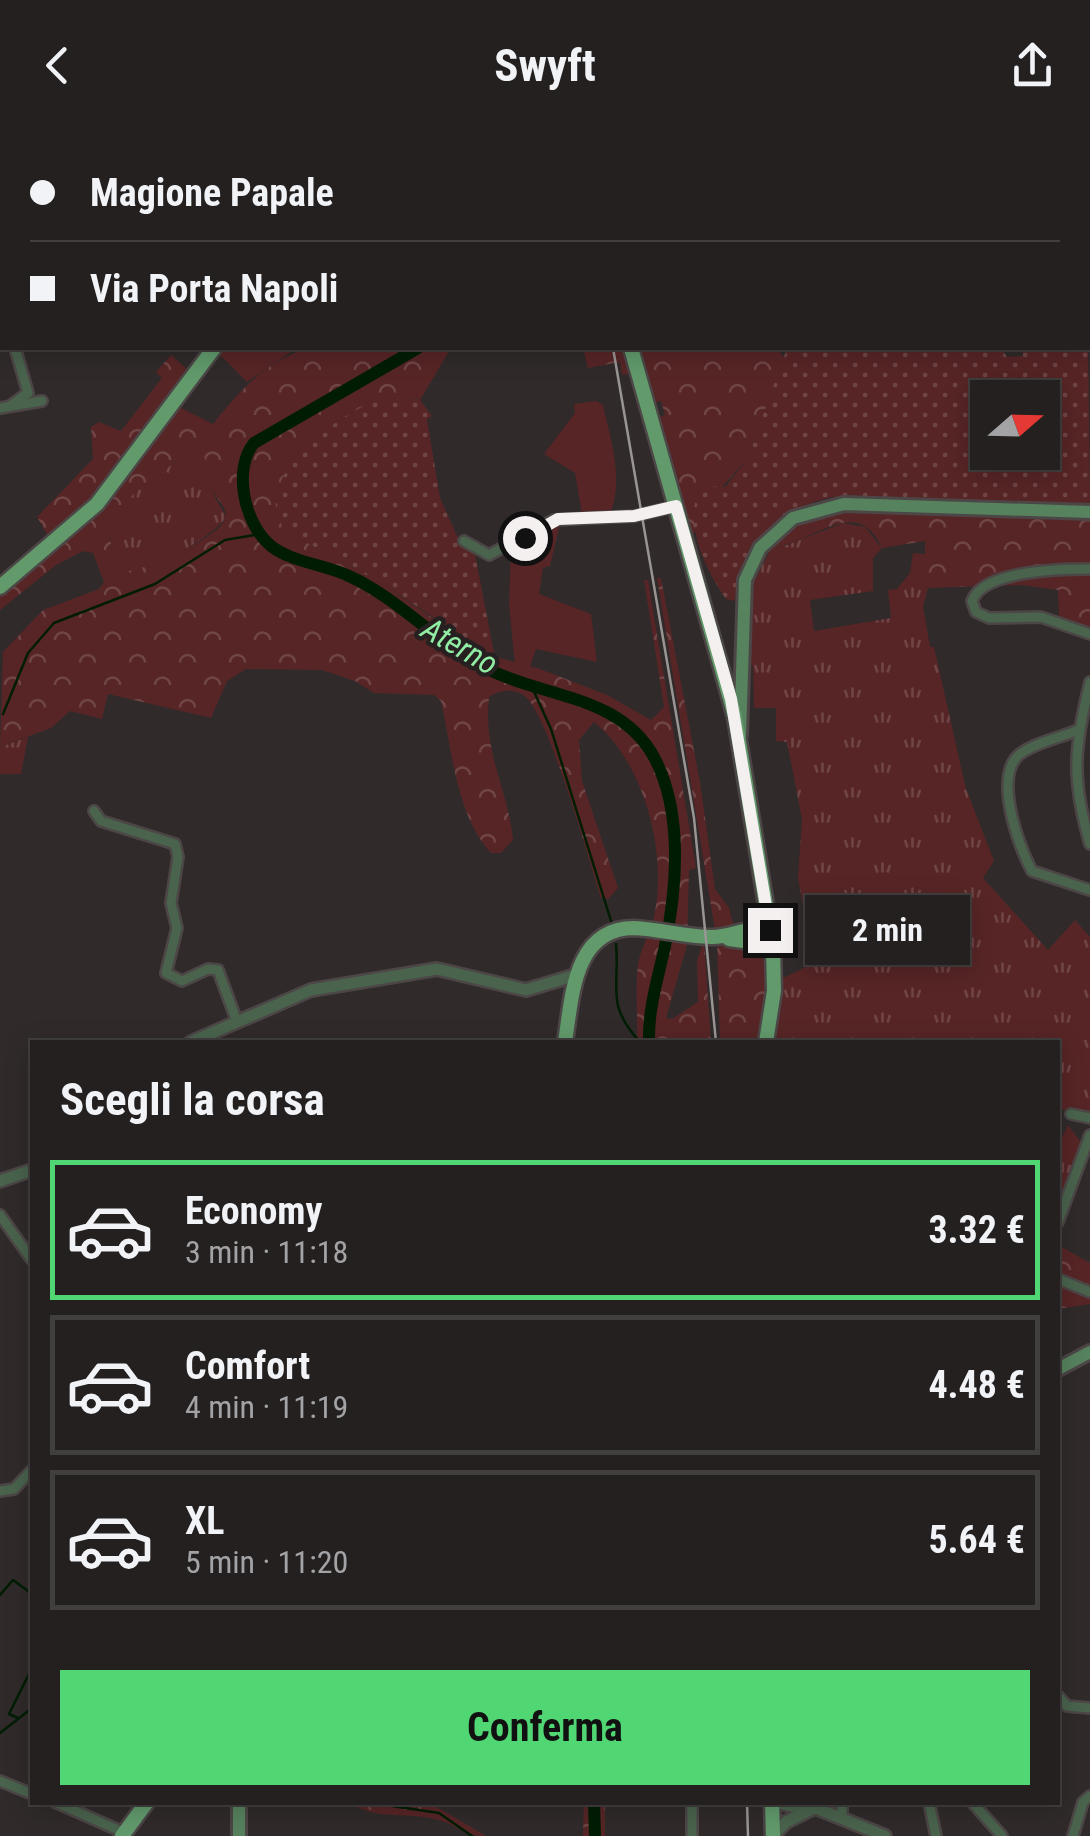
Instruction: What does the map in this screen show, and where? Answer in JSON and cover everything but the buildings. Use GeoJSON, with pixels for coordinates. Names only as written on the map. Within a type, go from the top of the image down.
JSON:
{"type":"FeatureCollection","features":[{"type":"Feature","properties":{"kind":"main road"},"geometry":{"type":"LineString","coordinates":[[0,587],[97,504],[212,350]]}},
{"type":"Feature","properties":{"kind":"main road"},"geometry":{"type":"LineString","coordinates":[[632,350],[735,691],[771,933],[774,971],[766,1040]]}},
{"type":"Feature","properties":{"kind":"main road"},"geometry":{"type":"LineString","coordinates":[[735,691],[742,668],[742,597],[747,572],[771,536],[804,513],[844,504],[1090,512]]}},
{"type":"Feature","properties":{"kind":"main road"},"geometry":{"type":"LineString","coordinates":[[749,936],[765,899]]}},
{"type":"Feature","properties":{"kind":"main road"},"geometry":{"type":"LineString","coordinates":[[565,1040],[576,975],[588,950],[617,930],[749,936],[761,943],[771,933]]}},
{"type":"Feature","properties":{"kind":"main road"},"geometry":{"type":"LineString","coordinates":[[749,936],[774,971]]}},
{"type":"Feature","properties":{"kind":"main road"},"geometry":{"type":"LineString","coordinates":[[1060,1368],[1090,1352]]}},
{"type":"Feature","properties":{"kind":"main road"},"geometry":{"type":"LineString","coordinates":[[123,1834],[145,1805]]}},
{"type":"Feature","properties":{"kind":"main road"},"geometry":{"type":"LineString","coordinates":[[239,1805],[240,1836]]}},
{"type":"Feature","properties":{"kind":"main road"},"geometry":{"type":"LineString","coordinates":[[773,1805],[773,1836]]}},
{"type":"Feature","properties":{"kind":"street"},"geometry":{"type":"LineString","coordinates":[[5,407],[28,393],[16,350]]}},
{"type":"Feature","properties":{"kind":"street"},"geometry":{"type":"LineString","coordinates":[[5,407],[42,401]]}},
{"type":"Feature","properties":{"kind":"street"},"geometry":{"type":"LineString","coordinates":[[464,541],[476,551],[491,555],[554,520],[634,516],[676,506]]}},
{"type":"Feature","properties":{"kind":"street"},"geometry":{"type":"LineString","coordinates":[[1090,569],[1006,578],[980,588],[972,601],[983,617],[1040,617],[1090,634]]}},
{"type":"Feature","properties":{"kind":"street"},"geometry":{"type":"LineString","coordinates":[[1090,682],[1078,730],[1074,783],[1090,844]]}},
{"type":"Feature","properties":{"kind":"street"},"geometry":{"type":"LineString","coordinates":[[1078,730],[1017,756],[1007,772],[1006,788],[1032,871],[1090,890]]}},
{"type":"Feature","properties":{"kind":"street"},"geometry":{"type":"LineString","coordinates":[[94,811],[101,821],[174,844],[178,857],[170,903],[177,928],[166,973],[180,981],[208,969],[218,970],[236,1019]]}},
{"type":"Feature","properties":{"kind":"street"},"geometry":{"type":"LineString","coordinates":[[196,1040],[306,991],[428,970],[457,971],[530,990],[576,975]]}},
{"type":"Feature","properties":{"kind":"street"},"geometry":{"type":"LineString","coordinates":[[1071,1114],[1090,1118]]}},
{"type":"Feature","properties":{"kind":"street"},"geometry":{"type":"LineString","coordinates":[[1060,1216],[1090,1134]]}},
{"type":"Feature","properties":{"kind":"street"},"geometry":{"type":"LineString","coordinates":[[0,1181],[30,1173]]}},
{"type":"Feature","properties":{"kind":"street"},"geometry":{"type":"LineString","coordinates":[[0,1215],[30,1257]]}},
{"type":"Feature","properties":{"kind":"street"},"geometry":{"type":"LineString","coordinates":[[1060,1280],[1090,1292]]}},
{"type":"Feature","properties":{"kind":"street"},"geometry":{"type":"LineString","coordinates":[[0,1491],[14,1489],[30,1472]]}},
{"type":"Feature","properties":{"kind":"street"},"geometry":{"type":"LineString","coordinates":[[1062,1707],[1090,1708]]}},
{"type":"Feature","properties":{"kind":"street"},"geometry":{"type":"LineString","coordinates":[[0,1781],[30,1793]]}},
{"type":"Feature","properties":{"kind":"street"},"geometry":{"type":"LineString","coordinates":[[1074,1836],[1083,1802],[1090,1796]]}},
{"type":"Feature","properties":{"kind":"street"},"geometry":{"type":"LineString","coordinates":[[61,1805],[123,1834]]}},
{"type":"Feature","properties":{"kind":"street"},"geometry":{"type":"LineString","coordinates":[[692,1805],[692,1836]]}},
{"type":"Feature","properties":{"kind":"street"},"geometry":{"type":"LineString","coordinates":[[842,1805],[842,1819]]}},
{"type":"Feature","properties":{"kind":"street"},"geometry":{"type":"LineString","coordinates":[[930,1805],[936,1836]]}},
{"type":"Feature","properties":{"kind":"street"},"geometry":{"type":"LineString","coordinates":[[975,1805],[1002,1836]]}},
{"type":"Feature","properties":{"kind":"street"},"geometry":{"type":"LineString","coordinates":[[773,1836],[807,1806],[884,1836]]}},
{"type":"Feature","properties":{"kind":"green space"},"geometry":{"type":"Polygon","coordinates":[[[219,350],[298,350],[247,382],[219,350]]]}},
{"type":"Feature","properties":{"kind":"green space"},"geometry":{"type":"Polygon","coordinates":[[[303,350],[450,350],[420,400],[402,397],[283,477],[276,497],[287,532],[383,584],[485,654],[540,669],[607,695],[651,720],[664,707],[644,580],[648,580],[696,868],[689,870],[687,945],[666,1018],[672,1019],[698,1002],[697,960],[704,940],[711,1040],[637,1040],[638,965],[657,896],[655,841],[640,787],[612,740],[594,722],[579,740],[582,781],[618,888],[608,899],[601,898],[545,731],[535,709],[525,696],[516,692],[502,691],[489,697],[490,736],[513,840],[501,853],[491,853],[470,820],[457,781],[441,701],[434,695],[374,693],[355,681],[322,670],[246,669],[227,681],[211,718],[108,694],[102,719],[70,711],[51,728],[0,747],[3,652],[43,610],[99,589],[104,582],[93,553],[83,551],[56,565],[0,610],[0,594],[80,527],[177,406],[213,424],[255,378],[303,350]],[[186,451],[146,488],[137,489],[112,528],[112,549],[124,571],[146,567],[179,552],[220,526],[225,511],[211,487],[203,453],[186,451]]]}},
{"type":"Feature","properties":{"kind":"green space"},"geometry":{"type":"Polygon","coordinates":[[[584,350],[778,350],[785,358],[747,459],[695,518],[695,533],[690,535],[654,419],[665,415],[661,401],[650,404],[633,373],[622,375],[620,362],[588,368],[584,350]]]}},
{"type":"Feature","properties":{"kind":"green space"},"geometry":{"type":"Polygon","coordinates":[[[786,350],[1002,350],[1007,357],[1023,356],[1023,350],[1088,350],[1090,505],[833,497],[813,502],[765,532],[744,563],[735,601],[726,599],[699,545],[695,501],[699,486],[725,487],[747,459],[786,350]]]}},
{"type":"Feature","properties":{"kind":"green space"},"geometry":{"type":"Polygon","coordinates":[[[171,355],[190,372],[108,481],[50,539],[37,517],[93,459],[91,427],[99,422],[121,431],[162,378],[156,372],[171,355]]]}},
{"type":"Feature","properties":{"kind":"green space"},"geometry":{"type":"Polygon","coordinates":[[[395,396],[420,400],[432,416],[427,419],[440,498],[458,538],[475,554],[495,658],[383,584],[287,532],[277,511],[278,490],[289,467],[307,446],[353,412],[395,396]]]}},
{"type":"Feature","properties":{"kind":"green space"},"geometry":{"type":"Polygon","coordinates":[[[596,401],[603,405],[615,460],[616,487],[610,514],[582,515],[575,473],[544,454],[575,413],[574,404],[596,401]]]}},
{"type":"Feature","properties":{"kind":"green space"},"geometry":{"type":"Polygon","coordinates":[[[186,451],[204,453],[213,493],[226,517],[209,534],[179,553],[147,567],[124,571],[112,549],[112,528],[137,488],[146,487],[186,451]]]}},
{"type":"Feature","properties":{"kind":"green space"},"geometry":{"type":"Polygon","coordinates":[[[839,511],[1090,519],[1090,628],[1059,617],[1058,590],[1021,585],[928,588],[910,573],[913,553],[925,554],[925,541],[882,548],[871,531],[859,524],[845,523],[786,545],[772,546],[800,523],[839,511]]]}},
{"type":"Feature","properties":{"kind":"green space"},"geometry":{"type":"Polygon","coordinates":[[[843,523],[865,527],[882,548],[873,558],[873,591],[810,600],[814,631],[891,618],[888,590],[897,589],[910,573],[928,588],[923,606],[930,647],[934,647],[966,789],[994,861],[983,878],[1048,950],[1075,920],[1090,937],[1090,1113],[1060,1109],[1060,1040],[771,1040],[779,980],[814,963],[798,878],[802,819],[787,742],[776,741],[776,708],[754,708],[753,667],[748,661],[750,590],[772,546],[787,545],[843,523]]]}},
{"type":"Feature","properties":{"kind":"green space"},"geometry":{"type":"Polygon","coordinates":[[[560,524],[550,566],[543,568],[539,594],[591,614],[597,662],[536,649],[530,667],[515,665],[509,604],[511,548],[549,526],[560,524]]]}},
{"type":"Feature","properties":{"kind":"green space"},"geometry":{"type":"Polygon","coordinates":[[[657,578],[661,578],[700,782],[715,889],[729,908],[735,931],[766,962],[769,980],[761,1040],[720,1040],[717,942],[657,578]]]}},
{"type":"Feature","properties":{"kind":"green space"},"geometry":{"type":"Polygon","coordinates":[[[28,737],[21,774],[0,774],[0,747],[28,737]]]}},
{"type":"Feature","properties":{"kind":"green space"},"geometry":{"type":"Polygon","coordinates":[[[1068,1125],[1083,1145],[1060,1210],[1060,1142],[1068,1125]]]}},
{"type":"Feature","properties":{"kind":"green space"},"geometry":{"type":"Polygon","coordinates":[[[1060,1246],[1090,1263],[1090,1304],[1060,1309],[1060,1246]]]}},
{"type":"Feature","properties":{"kind":"green space"},"geometry":{"type":"Polygon","coordinates":[[[354,1805],[433,1805],[486,1836],[430,1818],[354,1805]]]}},
{"type":"Feature","properties":{"kind":"green space"},"geometry":{"type":"Polygon","coordinates":[[[584,1805],[605,1805],[605,1836],[583,1836],[584,1805]]]}},
{"type":"Feature","properties":{"kind":"waterway","name":"Aterno"},"geometry":{"type":"LineString","coordinates":[[415,350],[254,443],[244,468],[248,511],[262,537],[279,551],[349,576],[387,598],[475,662],[516,681],[605,711],[641,739],[664,780],[675,851],[672,900],[649,1040]]}},
{"type":"Feature","properties":{"kind":"waterway"},"geometry":{"type":"LineString","coordinates":[[3,714],[28,653],[54,623],[155,584],[225,540],[261,534]]}},
{"type":"Feature","properties":{"kind":"waterway"},"geometry":{"type":"LineString","coordinates":[[531,685],[551,729],[612,924]]}},
{"type":"Feature","properties":{"kind":"waterway"},"geometry":{"type":"LineString","coordinates":[[616,944],[618,1006],[638,1040]]}},
{"type":"Feature","properties":{"kind":"waterway"},"geometry":{"type":"LineString","coordinates":[[0,1595],[13,1580],[30,1593]]}},
{"type":"Feature","properties":{"kind":"waterway"},"geometry":{"type":"LineString","coordinates":[[18,1718],[9,1714],[30,1672]]}},
{"type":"Feature","properties":{"kind":"waterway"},"geometry":{"type":"LineString","coordinates":[[0,1733],[30,1710]]}},
{"type":"Feature","properties":{"kind":"waterway"},"geometry":{"type":"LineString","coordinates":[[385,1805],[439,1813],[472,1836]]}},
{"type":"Feature","properties":{"kind":"waterway","name":"Aterno"},"geometry":{"type":"LineString","coordinates":[[594,1805],[595,1836]]}},
{"type":"Feature","properties":{"kind":"railway"},"geometry":{"type":"LineString","coordinates":[[613,350],[694,818],[716,1040]]}},
{"type":"Feature","properties":{"kind":"railway"},"geometry":{"type":"LineString","coordinates":[[747,1805],[748,1836]]}},
{"type":"Feature","properties":{"kind":"route"},"geometry":{"type":"LineString","coordinates":[[525,538],[558,519],[616,518],[676,506],[726,676],[770,930]]}}]}
